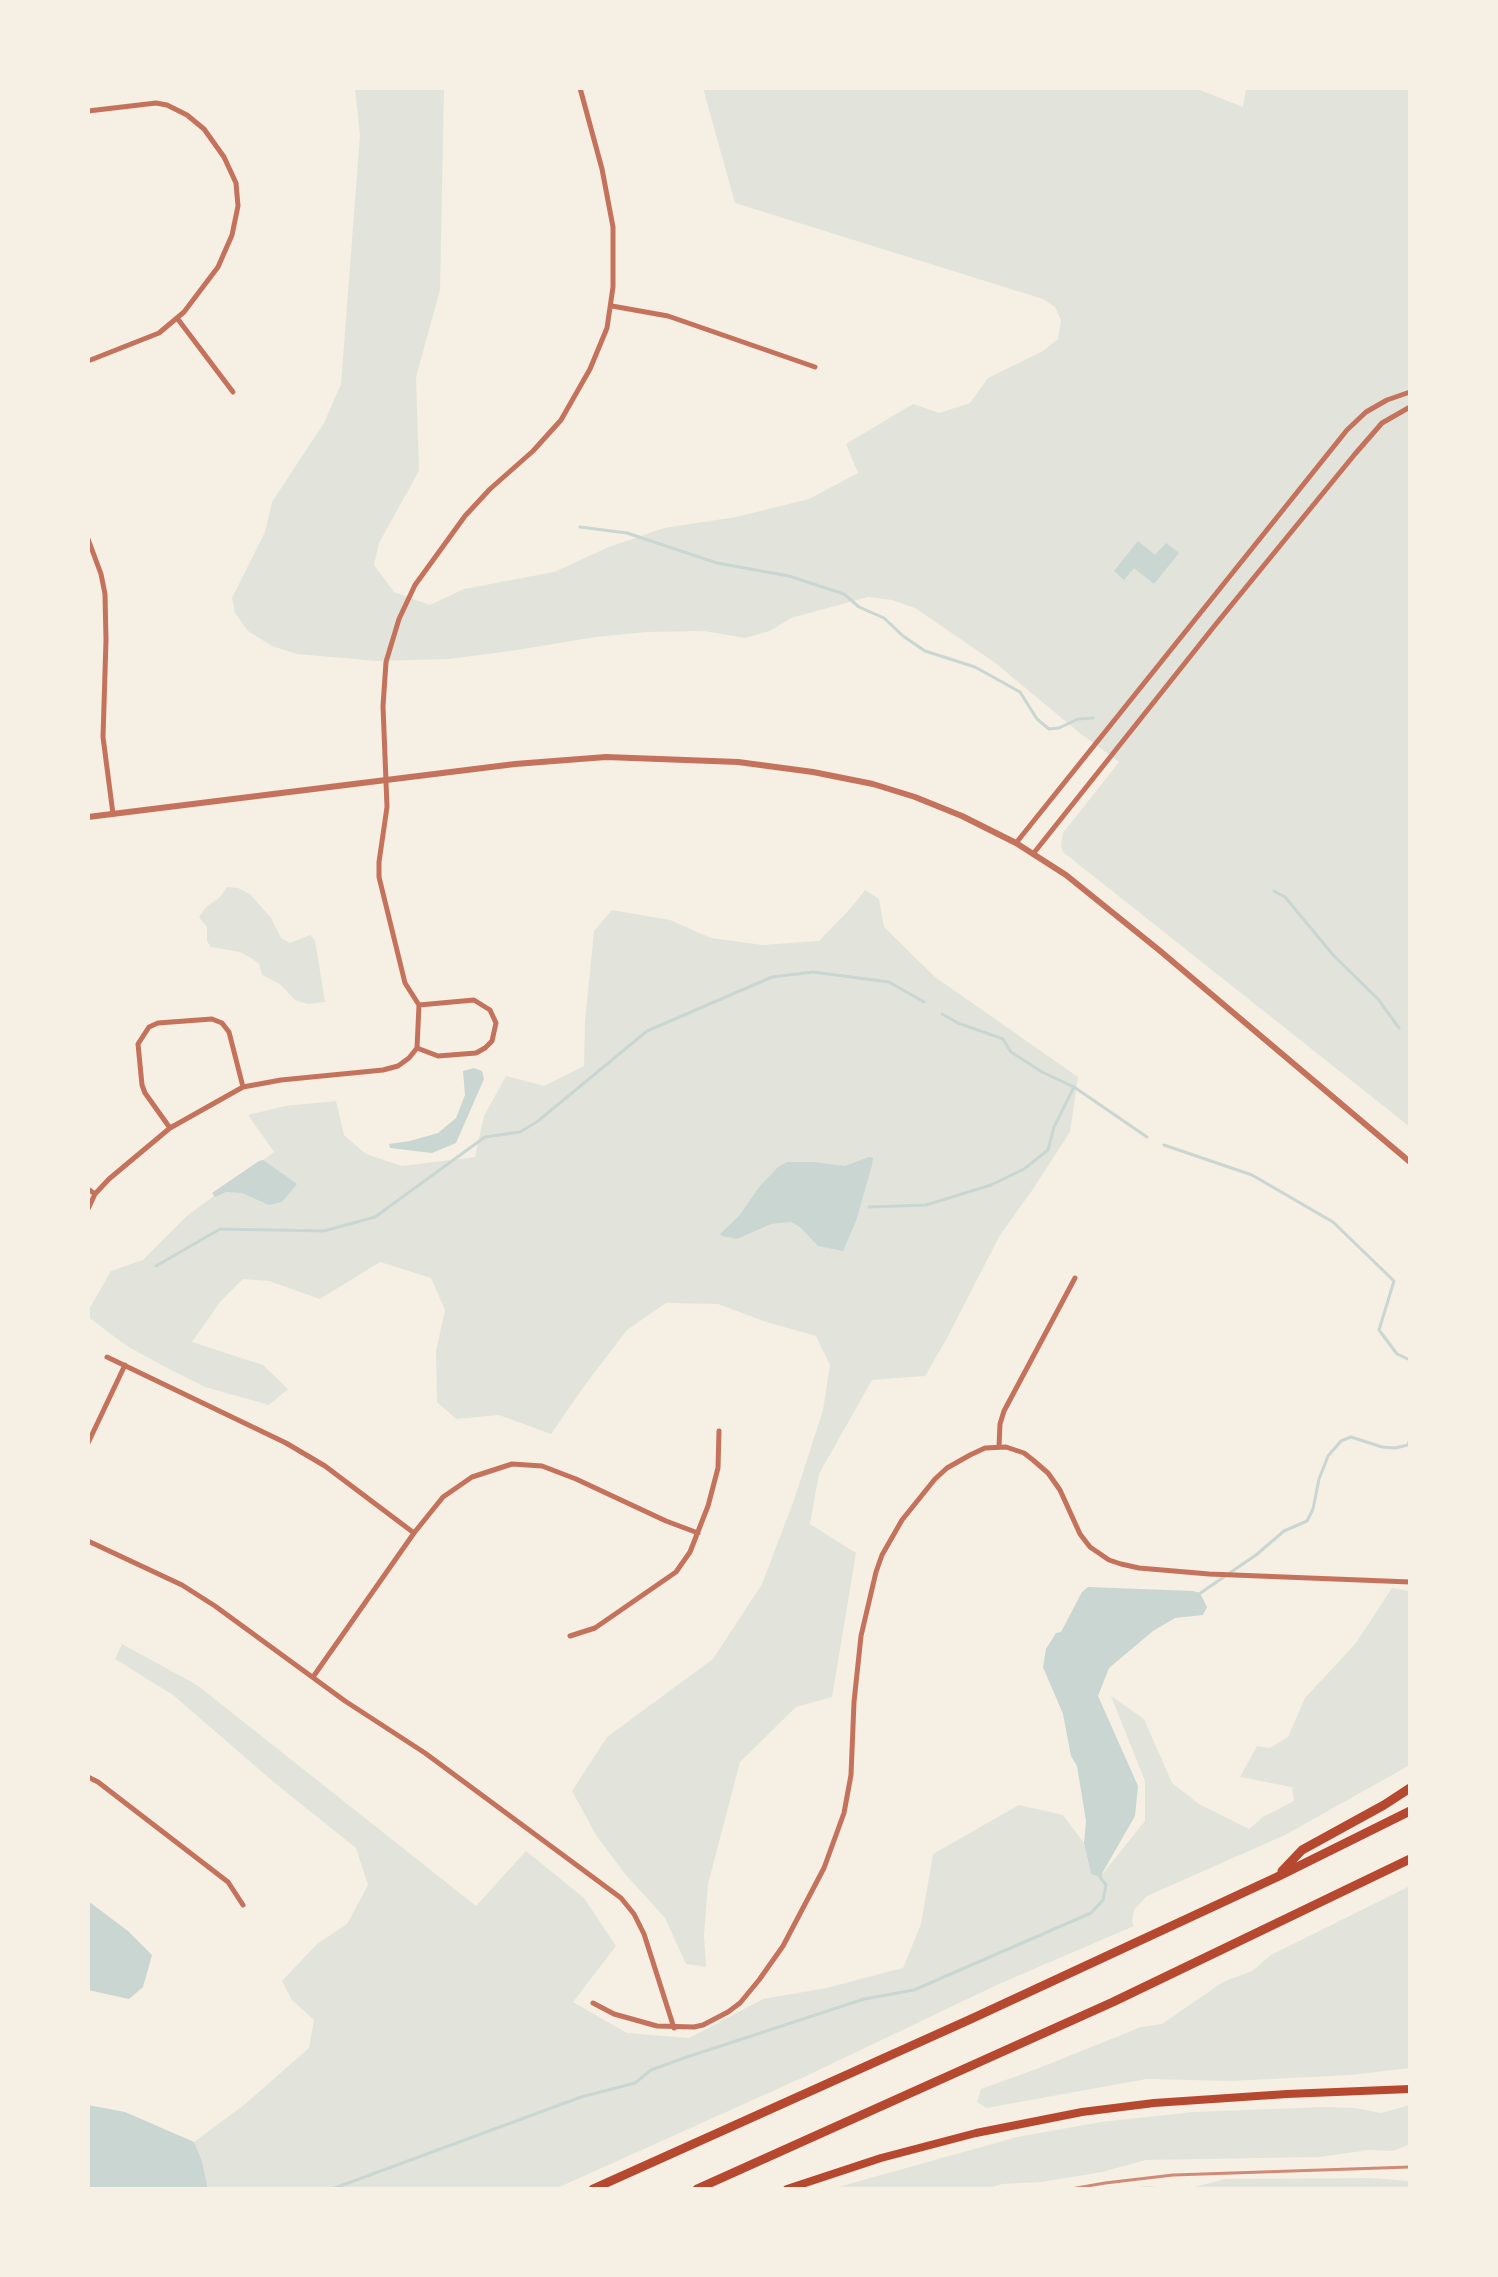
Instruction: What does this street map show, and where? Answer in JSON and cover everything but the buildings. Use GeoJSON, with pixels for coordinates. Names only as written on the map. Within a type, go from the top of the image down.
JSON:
{"type":"FeatureCollection","features":[{"type":"Feature","properties":{"kind":"highway"},"geometry":{"type":"LineString","coordinates":[[1277,1877],[1302,1850],[1410,1788]]}},
{"type":"Feature","properties":{"kind":"highway"},"geometry":{"type":"LineString","coordinates":[[593,2189],[971,2019],[1277,1877],[1410,1811]]}},
{"type":"Feature","properties":{"kind":"highway"},"geometry":{"type":"LineString","coordinates":[[697,2189],[1113,2002],[1410,1859]]}},
{"type":"Feature","properties":{"kind":"main road"},"geometry":{"type":"LineString","coordinates":[[787,2189],[881,2158],[976,2133],[1082,2112],[1154,2103],[1410,2089]]}},
{"type":"Feature","properties":{"kind":"street"},"geometry":{"type":"LineString","coordinates":[[88,1209],[95,1194],[136,1154],[170,1128],[243,1087],[383,1070],[398,1066],[417,1048],[419,1005],[405,983],[379,877],[387,807],[383,678],[394,633],[415,585],[465,516],[561,420],[580,388],[607,328],[612,306],[613,227],[602,169],[580,88]]}},
{"type":"Feature","properties":{"kind":"street"},"geometry":{"type":"LineString","coordinates":[[88,111],[146,103],[177,109],[204,129],[231,170],[238,195],[237,218],[232,235],[209,280],[194,301],[159,333],[88,361]]}},
{"type":"Feature","properties":{"kind":"street"},"geometry":{"type":"LineString","coordinates":[[612,306],[668,316],[815,367]]}},
{"type":"Feature","properties":{"kind":"street"},"geometry":{"type":"LineString","coordinates":[[177,318],[233,392]]}},
{"type":"Feature","properties":{"kind":"street"},"geometry":{"type":"LineString","coordinates":[[1016,843],[1347,430],[1366,412],[1410,392]]}},
{"type":"Feature","properties":{"kind":"street"},"geometry":{"type":"LineString","coordinates":[[1033,854],[1355,454],[1382,423],[1410,407]]}},
{"type":"Feature","properties":{"kind":"street"},"geometry":{"type":"LineString","coordinates":[[88,539],[105,594],[103,737],[113,814]]}},
{"type":"Feature","properties":{"kind":"street"},"geometry":{"type":"LineString","coordinates":[[88,817],[581,758],[645,757],[738,762],[843,777],[897,791],[962,816],[1016,843],[1066,875],[1410,1162]]}},
{"type":"Feature","properties":{"kind":"street"},"geometry":{"type":"LineString","coordinates":[[417,1048],[438,1056],[476,1053],[492,1041],[496,1023],[490,1010],[474,1000],[419,1005]]}},
{"type":"Feature","properties":{"kind":"street"},"geometry":{"type":"LineString","coordinates":[[170,1128],[142,1085],[138,1044],[149,1027],[158,1023],[199,1019],[222,1023],[229,1032],[243,1087]]}},
{"type":"Feature","properties":{"kind":"street"},"geometry":{"type":"LineString","coordinates":[[88,1189],[95,1194]]}},
{"type":"Feature","properties":{"kind":"street"},"geometry":{"type":"LineString","coordinates":[[999,1446],[1004,1411],[1075,1278]]}},
{"type":"Feature","properties":{"kind":"street"},"geometry":{"type":"LineString","coordinates":[[107,1357],[286,1443],[325,1466],[414,1533]]}},
{"type":"Feature","properties":{"kind":"street"},"geometry":{"type":"LineString","coordinates":[[88,1443],[125,1365]]}},
{"type":"Feature","properties":{"kind":"street"},"geometry":{"type":"LineString","coordinates":[[570,1636],[595,1628],[676,1572],[698,1533],[718,1468],[719,1431]]}},
{"type":"Feature","properties":{"kind":"street"},"geometry":{"type":"LineString","coordinates":[[593,2003],[614,2014],[657,2026],[703,2025],[740,2003],[783,1946],[824,1868],[844,1813],[851,1775],[861,1636],[882,1555],[902,1520],[935,1479],[970,1455],[999,1446],[1024,1453],[1048,1473],[1060,1490],[1080,1534],[1090,1547],[1121,1564],[1209,1574],[1410,1582]]}},
{"type":"Feature","properties":{"kind":"street"},"geometry":{"type":"LineString","coordinates":[[313,1677],[414,1533],[443,1497],[472,1477],[512,1464],[542,1466],[698,1533]]}},
{"type":"Feature","properties":{"kind":"street"},"geometry":{"type":"LineString","coordinates":[[88,1541],[182,1585],[215,1606],[345,1701],[425,1753],[621,1898],[644,1934],[674,2028]]}},
{"type":"Feature","properties":{"kind":"street"},"geometry":{"type":"LineString","coordinates":[[88,1777],[228,1882],[243,1905]]}},
{"type":"Feature","properties":{"kind":"shaded area"},"geometry":{"type":"Polygon","coordinates":[[[355,88],[444,88],[440,290],[416,377],[419,471],[379,543],[374,565],[394,592],[430,605],[464,589],[554,572],[609,547],[664,528],[736,517],[809,499],[858,473],[846,444],[913,404],[939,413],[970,403],[988,378],[1043,351],[1058,339],[1061,320],[1055,307],[1043,299],[735,203],[703,88],[1195,88],[1243,107],[1246,88],[1410,88],[1410,1127],[1063,852],[1063,833],[1119,762],[994,662],[915,608],[892,600],[868,597],[791,618],[770,631],[745,638],[704,631],[647,632],[449,659],[376,661],[297,654],[272,646],[248,631],[235,613],[232,598],[265,532],[272,502],[324,423],[341,384],[360,135],[355,88]]]}},
{"type":"Feature","properties":{"kind":"shaded area"},"geometry":{"type":"Polygon","coordinates":[[[1138,541],[1155,555],[1166,543],[1179,553],[1154,584],[1134,568],[1124,580],[1114,571],[1138,541]]]}},
{"type":"Feature","properties":{"kind":"shaded area"},"geometry":{"type":"Polygon","coordinates":[[[227,887],[250,894],[271,918],[281,938],[290,943],[310,935],[315,940],[325,1002],[308,1004],[295,1000],[280,984],[262,975],[259,964],[251,958],[240,952],[211,947],[207,941],[207,927],[199,917],[227,887]]]}},
{"type":"Feature","properties":{"kind":"shaded area"},"geometry":{"type":"Polygon","coordinates":[[[865,890],[879,899],[884,927],[935,977],[1078,1077],[1070,1132],[1000,1235],[925,1376],[872,1380],[819,1474],[810,1524],[856,1553],[832,1697],[796,1707],[740,1762],[708,1884],[704,1935],[706,1967],[686,1964],[665,1918],[625,1874],[596,1835],[572,1791],[607,1737],[713,1659],[762,1584],[794,1500],[823,1410],[830,1365],[816,1336],[718,1304],[666,1303],[627,1330],[551,1434],[499,1415],[456,1419],[437,1402],[436,1351],[445,1310],[431,1278],[380,1262],[320,1299],[269,1281],[243,1279],[220,1302],[192,1342],[263,1365],[288,1389],[269,1405],[205,1387],[165,1367],[127,1346],[88,1317],[88,1311],[111,1271],[143,1260],[188,1215],[274,1152],[248,1115],[285,1106],[336,1101],[344,1135],[366,1154],[402,1166],[475,1157],[484,1116],[506,1076],[544,1086],[584,1066],[594,931],[612,910],[670,920],[711,938],[763,945],[819,941],[865,890]]]}},
{"type":"Feature","properties":{"kind":"shaded area"},"geometry":{"type":"Polygon","coordinates":[[[474,1068],[482,1071],[484,1079],[456,1143],[432,1153],[390,1148],[389,1144],[438,1133],[456,1118],[465,1095],[463,1071],[474,1068]]]}},
{"type":"Feature","properties":{"kind":"shaded area"},"geometry":{"type":"Polygon","coordinates":[[[873,1158],[872,1165],[856,1221],[843,1251],[818,1246],[791,1222],[771,1224],[737,1239],[720,1234],[739,1216],[760,1186],[787,1162],[845,1166],[873,1158]]]}},
{"type":"Feature","properties":{"kind":"shaded area"},"geometry":{"type":"Polygon","coordinates":[[[263,1160],[297,1184],[282,1202],[269,1205],[242,1193],[226,1192],[215,1197],[212,1193],[259,1161],[263,1160]]]}},
{"type":"Feature","properties":{"kind":"shaded area"},"geometry":{"type":"Polygon","coordinates":[[[1088,1587],[1193,1591],[1200,1593],[1207,1607],[1203,1615],[1175,1618],[1153,1631],[1109,1668],[1098,1696],[1138,1786],[1135,1816],[1100,1877],[1091,1874],[1084,1843],[1086,1821],[1077,1766],[1071,1756],[1063,1714],[1043,1667],[1046,1649],[1056,1633],[1061,1632],[1082,1592],[1088,1587]]]}},
{"type":"Feature","properties":{"kind":"shaded area"},"geometry":{"type":"Polygon","coordinates":[[[1392,1588],[1410,1591],[1410,1765],[1285,1835],[1147,1896],[1134,1910],[1134,1926],[999,1984],[804,2077],[555,2189],[208,2189],[194,2142],[244,2105],[309,2048],[314,2020],[292,2000],[282,1981],[317,1944],[347,1924],[368,1885],[356,1848],[173,1695],[115,1659],[122,1644],[197,1685],[476,1906],[526,1851],[584,1898],[616,1946],[573,2002],[627,2033],[689,2038],[763,1999],[826,1988],[903,1968],[921,1924],[933,1854],[1019,1805],[1063,1815],[1084,1843],[1091,1874],[1100,1877],[1145,1821],[1145,1781],[1111,1696],[1144,1719],[1172,1783],[1199,1804],[1249,1829],[1263,1817],[1294,1801],[1292,1787],[1240,1777],[1257,1746],[1270,1748],[1288,1737],[1305,1698],[1356,1643],[1392,1588]]]}},
{"type":"Feature","properties":{"kind":"shaded area"},"geometry":{"type":"Polygon","coordinates":[[[1410,1886],[1410,2068],[1350,2075],[1231,2081],[1147,2079],[986,2108],[977,2102],[981,2089],[1141,2027],[1162,2024],[1223,1982],[1252,1971],[1271,1955],[1410,1886]]]}},
{"type":"Feature","properties":{"kind":"shaded area"},"geometry":{"type":"Polygon","coordinates":[[[88,1901],[128,1931],[152,1955],[143,1987],[129,1999],[88,1990],[88,1901]]]}},
{"type":"Feature","properties":{"kind":"shaded area"},"geometry":{"type":"Polygon","coordinates":[[[88,2105],[125,2112],[194,2142],[208,2189],[88,2189],[88,2105]]]}},
{"type":"Feature","properties":{"kind":"shaded area"},"geometry":{"type":"Polygon","coordinates":[[[1410,2105],[1410,2144],[1393,2151],[1369,2150],[1319,2157],[1146,2160],[1102,2172],[1041,2182],[1002,2184],[986,2189],[831,2189],[1017,2137],[1101,2122],[1193,2112],[1324,2107],[1381,2113],[1410,2105]]]}},
{"type":"Feature","properties":{"kind":"shaded area"},"geometry":{"type":"Polygon","coordinates":[[[1370,2178],[1410,2181],[1410,2189],[1187,2189],[1225,2179],[1370,2178]]]}},
{"type":"Feature","properties":{"kind":"shaded area"},"geometry":{"type":"Polygon","coordinates":[[[1147,2186],[1187,2189],[1122,2189],[1147,2186]]]}},
{"type":"Feature","properties":{"kind":"waterway"},"geometry":{"type":"LineString","coordinates":[[580,527],[627,533],[717,563],[789,576],[844,594],[859,607],[884,618],[925,651],[975,667],[1020,692],[1037,719],[1049,729],[1078,719],[1093,718]]}},
{"type":"Feature","properties":{"kind":"waterway"},"geometry":{"type":"LineString","coordinates":[[1274,891],[1285,897],[1334,956],[1378,999],[1399,1028]]}},
{"type":"Feature","properties":{"kind":"waterway"},"geometry":{"type":"LineString","coordinates":[[156,1266],[220,1229],[324,1231],[375,1217],[485,1137],[520,1132],[538,1121],[647,1031],[772,977],[813,972],[889,982],[924,1002]]}},
{"type":"Feature","properties":{"kind":"waterway"},"geometry":{"type":"LineString","coordinates":[[942,1014],[1003,1039],[1011,1052],[1042,1072],[1074,1087],[1147,1137]]}},
{"type":"Feature","properties":{"kind":"waterway"},"geometry":{"type":"LineString","coordinates":[[869,1207],[926,1205],[991,1185],[1024,1169],[1048,1150],[1054,1127],[1074,1087]]}},
{"type":"Feature","properties":{"kind":"waterway"},"geometry":{"type":"LineString","coordinates":[[1164,1145],[1252,1175],[1333,1222],[1394,1281],[1379,1330],[1397,1354],[1410,1360]]}},
{"type":"Feature","properties":{"kind":"waterway"},"geometry":{"type":"LineString","coordinates":[[1199,1594],[1256,1555],[1284,1531],[1307,1521],[1328,1456],[1341,1441],[1351,1437],[1395,1448],[1408,1445],[1410,1439]]}},
{"type":"Feature","properties":{"kind":"waterway"},"geometry":{"type":"LineString","coordinates":[[332,2189],[581,2097],[635,2083],[651,2070],[684,2058],[864,1999],[914,1990],[1091,1913],[1103,1900],[1106,1885],[1101,1874]]}},
{"type":"Feature","properties":{"kind":"railway"},"geometry":{"type":"LineString","coordinates":[[1071,2189],[1173,2175],[1410,2167]]}}]}
